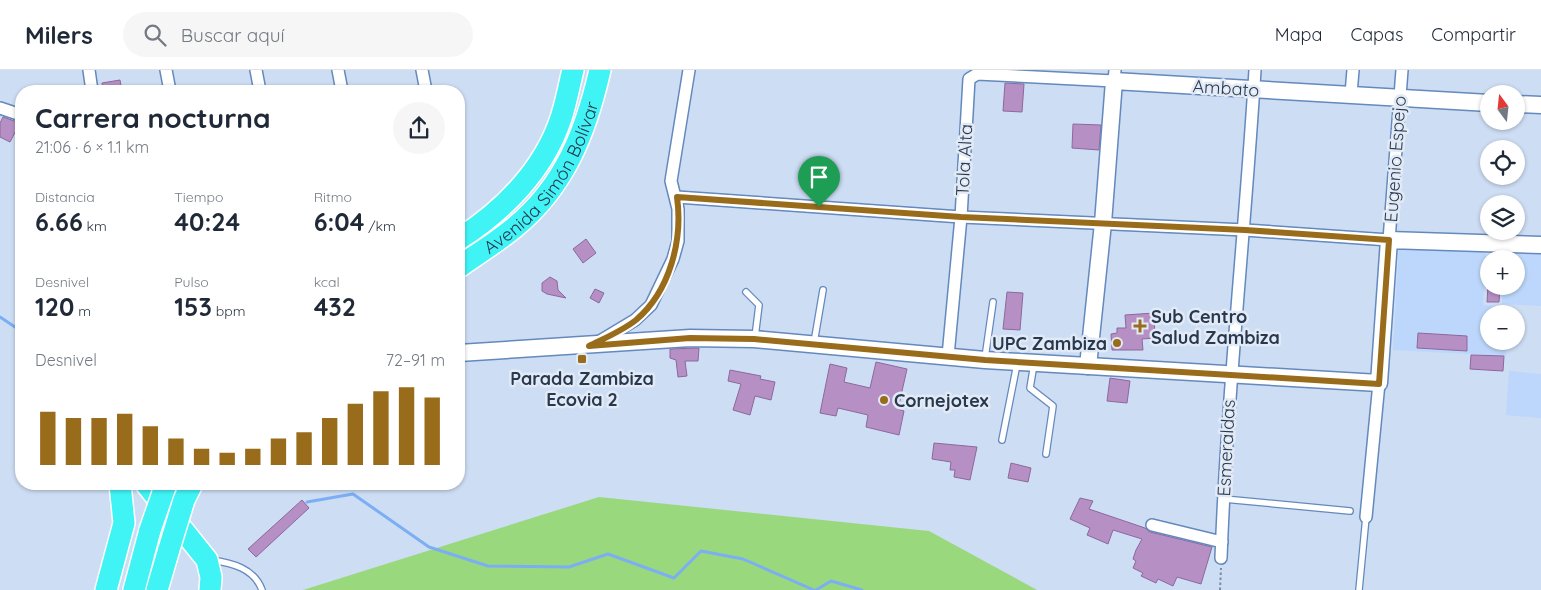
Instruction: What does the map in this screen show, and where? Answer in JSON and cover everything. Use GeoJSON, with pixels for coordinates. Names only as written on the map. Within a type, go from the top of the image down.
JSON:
{"type":"FeatureCollection","features":[{"type":"Feature","properties":{"kind":"highway","name":"Avenida Simón Bolívar"},"geometry":{"type":"LineString","coordinates":[[465,234],[503,205],[523,186],[542,159],[560,120],[573,70]]}},
{"type":"Feature","properties":{"kind":"highway","name":"Avenida Simón Bolívar"},"geometry":{"type":"LineString","coordinates":[[465,263],[515,227],[545,197],[574,153],[592,106],[600,70]]}},
{"type":"Feature","properties":{"kind":"highway"},"geometry":{"type":"LineString","coordinates":[[106,590],[124,523],[121,490]]}},
{"type":"Feature","properties":{"kind":"highway"},"geometry":{"type":"LineString","coordinates":[[151,490],[207,560],[211,577],[210,590]]}},
{"type":"Feature","properties":{"kind":"highway"},"geometry":{"type":"LineString","coordinates":[[134,590],[150,530],[164,490]]}},
{"type":"Feature","properties":{"kind":"highway"},"geometry":{"type":"LineString","coordinates":[[158,590],[184,500],[189,490]]}},
{"type":"Feature","properties":{"kind":"street"},"geometry":{"type":"LineString","coordinates":[[89,70],[91,85]]}},
{"type":"Feature","properties":{"kind":"street"},"geometry":{"type":"LineString","coordinates":[[166,70],[169,85]]}},
{"type":"Feature","properties":{"kind":"street"},"geometry":{"type":"LineString","coordinates":[[256,70],[259,85]]}},
{"type":"Feature","properties":{"kind":"street"},"geometry":{"type":"LineString","coordinates":[[338,70],[341,85]]}},
{"type":"Feature","properties":{"kind":"street"},"geometry":{"type":"LineString","coordinates":[[422,70],[425,85]]}},
{"type":"Feature","properties":{"kind":"street"},"geometry":{"type":"LineString","coordinates":[[589,346],[622,329],[651,305],[673,259],[678,241],[677,197],[671,181],[689,70]]}},
{"type":"Feature","properties":{"kind":"street","name":"Esmeraldas"},"geometry":{"type":"LineString","coordinates":[[1221,558],[1230,376],[1245,230],[1255,70]]}},
{"type":"Feature","properties":{"kind":"street"},"geometry":{"type":"LineString","coordinates":[[1351,94],[1353,70]]}},
{"type":"Feature","properties":{"kind":"street","name":"Eugenio Espejo"},"geometry":{"type":"LineString","coordinates":[[1366,517],[1379,384],[1402,70]]}},
{"type":"Feature","properties":{"kind":"street","name":"Ambato"},"geometry":{"type":"LineString","coordinates":[[968,83],[971,77],[977,74],[1114,75],[1253,90],[1480,102]]}},
{"type":"Feature","properties":{"kind":"street"},"geometry":{"type":"LineString","coordinates":[[1088,366],[1103,223],[1114,75]]}},
{"type":"Feature","properties":{"kind":"street","name":"Tola Alta"},"geometry":{"type":"LineString","coordinates":[[948,356],[961,217],[968,83]]}},
{"type":"Feature","properties":{"kind":"street"},"geometry":{"type":"LineString","coordinates":[[1525,104],[1541,105]]}},
{"type":"Feature","properties":{"kind":"street"},"geometry":{"type":"LineString","coordinates":[[0,108],[15,114]]}},
{"type":"Feature","properties":{"kind":"street"},"geometry":{"type":"LineString","coordinates":[[677,197],[961,217],[1245,230],[1389,240],[1541,245]]}},
{"type":"Feature","properties":{"kind":"street"},"geometry":{"type":"LineString","coordinates":[[465,353],[690,338],[754,339],[985,360],[1379,384]]}},
{"type":"Feature","properties":{"kind":"street"},"geometry":{"type":"LineString","coordinates":[[1152,525],[1222,542]]}},
{"type":"Feature","properties":{"kind":"lane"},"geometry":{"type":"LineString","coordinates":[[814,344],[823,290]]}},
{"type":"Feature","properties":{"kind":"lane"},"geometry":{"type":"LineString","coordinates":[[746,292],[759,305],[754,339]]}},
{"type":"Feature","properties":{"kind":"lane"},"geometry":{"type":"LineString","coordinates":[[985,360],[993,302]]}},
{"type":"Feature","properties":{"kind":"lane"},"geometry":{"type":"LineString","coordinates":[[1002,440],[1018,361]]}},
{"type":"Feature","properties":{"kind":"lane"},"geometry":{"type":"LineString","coordinates":[[1034,362],[1030,388],[1053,406],[1046,454]]}},
{"type":"Feature","properties":{"kind":"lane"},"geometry":{"type":"LineString","coordinates":[[1224,499],[1350,511]]}},
{"type":"Feature","properties":{"kind":"lane"},"geometry":{"type":"LineString","coordinates":[[1359,590],[1366,517]]}},
{"type":"Feature","properties":{"kind":"lane"},"geometry":{"type":"LineString","coordinates":[[207,560],[240,566],[250,572],[262,590]]}},
{"type":"Feature","properties":{"kind":"path"},"geometry":{"type":"LineString","coordinates":[[1220,590],[1221,558]]}},
{"type":"Feature","properties":{"kind":"shaded area"},"geometry":{"type":"Polygon","coordinates":[[[1399,247],[1480,251],[1480,295],[1484,295],[1483,305],[1480,305],[1480,350],[1506,350],[1506,356],[1393,350],[1399,247]]]}},
{"type":"Feature","properties":{"kind":"shaded area"},"geometry":{"type":"Polygon","coordinates":[[[1525,253],[1541,253],[1541,306],[1502,304],[1502,295],[1525,295],[1525,253]]]}},
{"type":"Feature","properties":{"kind":"shaded area"},"geometry":{"type":"Polygon","coordinates":[[[1509,371],[1541,374],[1541,418],[1506,415],[1509,371]]]}},
{"type":"Feature","properties":{"kind":"green space"},"geometry":{"type":"Polygon","coordinates":[[[599,497],[929,531],[1037,590],[303,590],[599,497]]]}},
{"type":"Feature","properties":{"kind":"building"},"geometry":{"type":"Polygon","coordinates":[[[120,80],[121,85],[102,85],[102,83],[120,80]]]}},
{"type":"Feature","properties":{"kind":"building"},"geometry":{"type":"Polygon","coordinates":[[[1005,83],[1024,84],[1022,112],[1003,111],[1005,83]]]}},
{"type":"Feature","properties":{"kind":"building"},"geometry":{"type":"Polygon","coordinates":[[[3,117],[15,121],[15,132],[10,142],[0,137],[0,123],[3,117]]]}},
{"type":"Feature","properties":{"kind":"building"},"geometry":{"type":"Polygon","coordinates":[[[1073,124],[1101,125],[1099,150],[1072,148],[1073,124]]]}},
{"type":"Feature","properties":{"kind":"building"},"geometry":{"type":"Polygon","coordinates":[[[586,239],[596,253],[583,263],[573,249],[586,239]]]}},
{"type":"Feature","properties":{"kind":"building"},"geometry":{"type":"Polygon","coordinates":[[[550,277],[557,281],[558,290],[566,298],[542,291],[542,283],[550,277]]]}},
{"type":"Feature","properties":{"kind":"building"},"geometry":{"type":"Polygon","coordinates":[[[595,289],[604,293],[599,303],[590,298],[595,289]]]}},
{"type":"Feature","properties":{"kind":"building"},"geometry":{"type":"Polygon","coordinates":[[[1007,292],[1023,293],[1020,330],[1003,329],[1007,292]]]}},
{"type":"Feature","properties":{"kind":"building"},"geometry":{"type":"Polygon","coordinates":[[[1487,295],[1499,295],[1499,302],[1487,302],[1487,295]]]}},
{"type":"Feature","properties":{"kind":"building","name":"Sub Centro Salud Zambiza"},"geometry":{"type":"Polygon","coordinates":[[[1154,313],[1155,338],[1142,339],[1143,350],[1112,350],[1111,334],[1117,333],[1117,328],[1126,328],[1125,315],[1154,313]]]}},
{"type":"Feature","properties":{"kind":"building"},"geometry":{"type":"Polygon","coordinates":[[[1418,333],[1467,336],[1467,351],[1417,348],[1418,333]]]}},
{"type":"Feature","properties":{"kind":"building"},"geometry":{"type":"Polygon","coordinates":[[[699,348],[698,361],[685,361],[687,376],[678,377],[676,360],[670,358],[670,349],[699,348]]]}},
{"type":"Feature","properties":{"kind":"building"},"geometry":{"type":"Polygon","coordinates":[[[1471,355],[1504,356],[1503,371],[1470,369],[1471,355]]]}},
{"type":"Feature","properties":{"kind":"building"},"geometry":{"type":"Polygon","coordinates":[[[876,362],[907,369],[898,409],[904,411],[899,435],[866,427],[868,415],[838,408],[836,416],[820,413],[830,364],[847,368],[844,382],[870,388],[876,362]]]}},
{"type":"Feature","properties":{"kind":"building"},"geometry":{"type":"Polygon","coordinates":[[[730,370],[761,376],[760,379],[775,382],[771,400],[755,396],[750,415],[733,410],[741,384],[728,381],[730,370]]]}},
{"type":"Feature","properties":{"kind":"building"},"geometry":{"type":"Polygon","coordinates":[[[1110,378],[1130,381],[1127,403],[1107,401],[1110,378]]]}},
{"type":"Feature","properties":{"kind":"building"},"geometry":{"type":"Polygon","coordinates":[[[934,443],[977,447],[970,480],[954,477],[955,470],[950,470],[951,462],[932,459],[934,443]]]}},
{"type":"Feature","properties":{"kind":"building"},"geometry":{"type":"Polygon","coordinates":[[[1011,463],[1031,468],[1028,482],[1008,478],[1011,463]]]}},
{"type":"Feature","properties":{"kind":"building"},"geometry":{"type":"Polygon","coordinates":[[[1080,498],[1093,501],[1089,509],[1145,528],[1150,532],[1212,547],[1201,584],[1177,577],[1173,586],[1158,579],[1156,583],[1141,576],[1143,573],[1133,568],[1136,561],[1133,559],[1142,539],[1113,530],[1108,544],[1087,535],[1090,528],[1070,519],[1080,498]]]}},
{"type":"Feature","properties":{"kind":"building"},"geometry":{"type":"Polygon","coordinates":[[[302,500],[309,508],[256,557],[248,549],[302,500]]]}},
{"type":"Feature","properties":{"kind":"waterway"},"geometry":{"type":"LineString","coordinates":[[0,317],[15,327]]}},
{"type":"Feature","properties":{"kind":"waterway"},"geometry":{"type":"LineString","coordinates":[[307,502],[353,494],[429,547],[488,566],[569,567],[608,554],[674,578],[701,551],[743,559],[814,590]]}},
{"type":"Feature","properties":{"kind":"waterway"},"geometry":{"type":"LineString","coordinates":[[816,590],[831,581],[862,590]]}},
{"type":"Feature","properties":{"kind":"place","name":"Sub Centro Salud Zambiza"},"geometry":{"type":"Point","coordinates":[1140,326]}},
{"type":"Feature","properties":{"kind":"place","name":"UPC Zambiza"},"geometry":{"type":"Point","coordinates":[1117,343]}},
{"type":"Feature","properties":{"kind":"place","name":"Parada Zambiza Ecovia 2"},"geometry":{"type":"Point","coordinates":[582,359]}},
{"type":"Feature","properties":{"kind":"place","name":"Cornejotex"},"geometry":{"type":"Point","coordinates":[884,400]}},
{"type":"Feature","properties":{"kind":"route"},"geometry":{"type":"LineString","coordinates":[[677,197],[819,207],[961,217],[1245,230],[1389,240],[1379,384],[985,360],[754,339],[690,338],[589,346],[635,320],[651,305],[673,259],[678,241],[677,197]]}}]}
